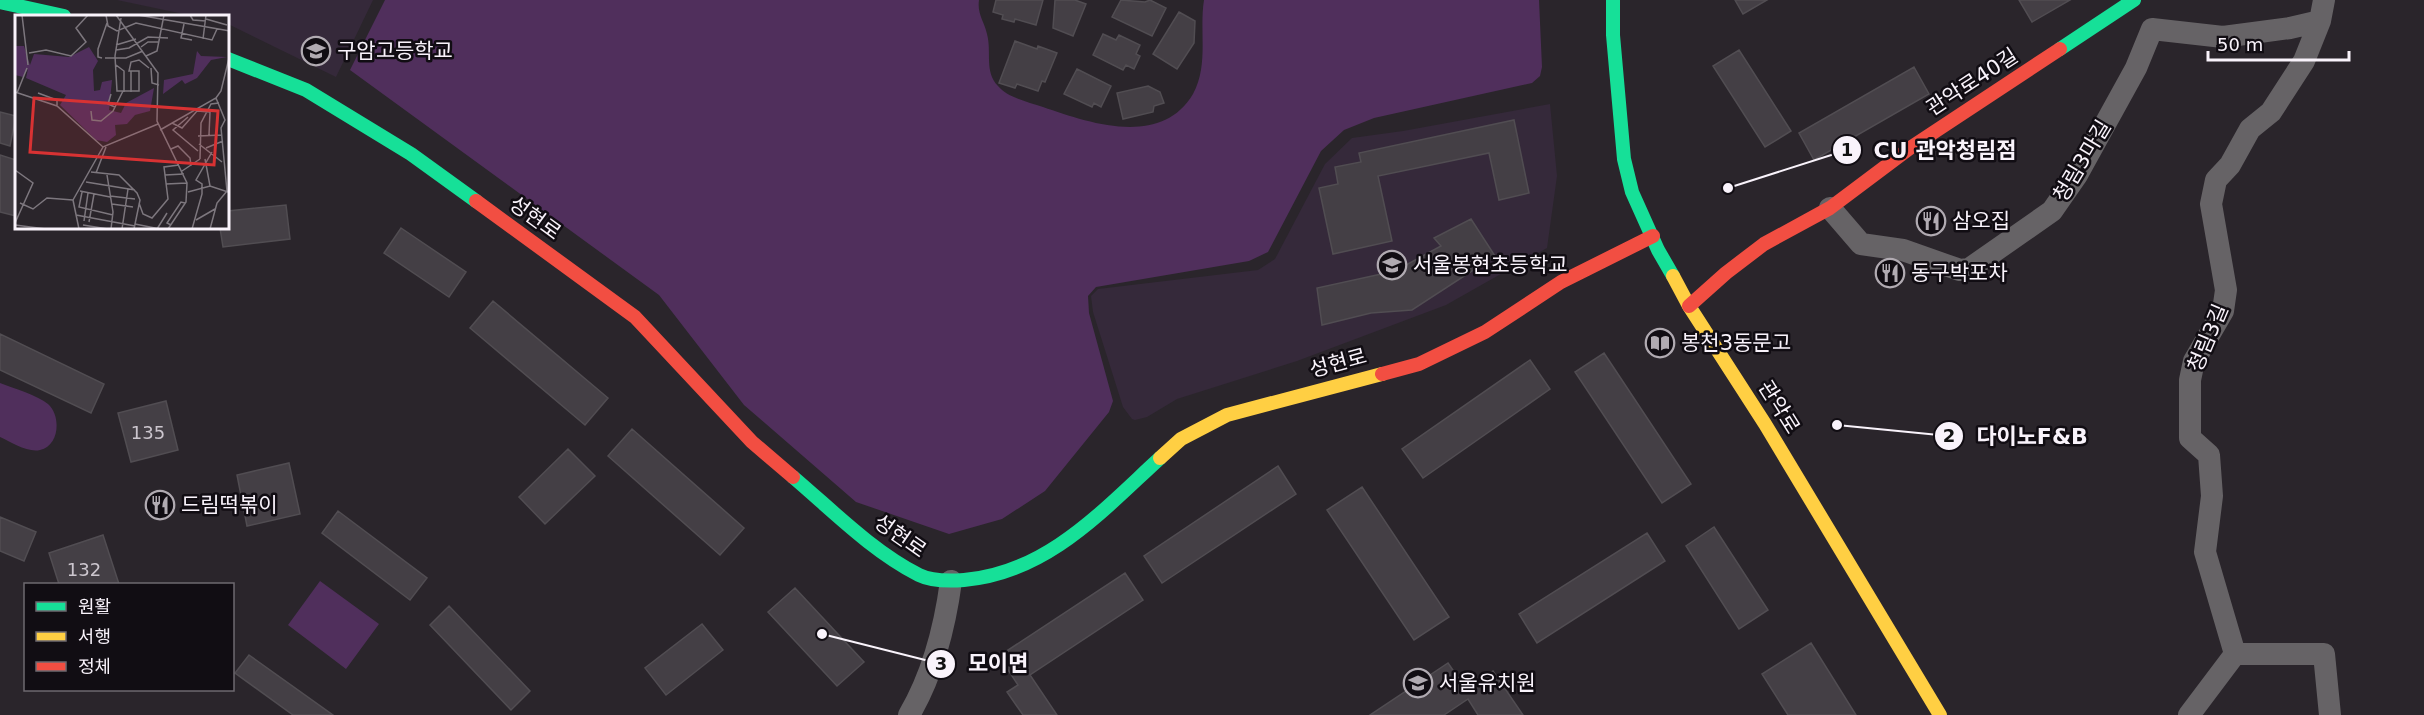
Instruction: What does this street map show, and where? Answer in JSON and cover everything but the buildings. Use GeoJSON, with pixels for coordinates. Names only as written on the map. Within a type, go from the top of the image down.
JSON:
{"type":"FeatureCollection","features":[{"type":"Feature","properties":{"kind":"street","name":"관악로"},"geometry":{"type":"LineString","coordinates":[[1613,0],[1613,36],[1624,159],[1632,192],[1689,306],[1765,424],[1940,715]]}},
{"type":"Feature","properties":{"kind":"street","name":"관악로40길"},"geometry":{"type":"LineString","coordinates":[[1689,306],[1726,273],[1764,244],[1830,208],[1910,148],[2134,0]]}},
{"type":"Feature","properties":{"kind":"street"},"geometry":{"type":"LineString","coordinates":[[0,2],[59,15]]}},
{"type":"Feature","properties":{"kind":"street","name":"청림3마길"},"geometry":{"type":"LineString","coordinates":[[1830,208],[1861,244],[1903,250],[1960,270],[1969,269],[2052,211],[2088,156],[2136,68],[2152,29],[2223,37],[2290,28],[2322,11]]}},
{"type":"Feature","properties":{"kind":"street","name":"청림3길"},"geometry":{"type":"LineString","coordinates":[[2235,654],[2205,552],[2212,496],[2209,455],[2190,438],[2190,380],[2194,361],[2223,311],[2226,290],[2211,204],[2216,180],[2230,165],[2250,129],[2271,112],[2304,61],[2322,11]]}},
{"type":"Feature","properties":{"kind":"street","name":"성현로"},"geometry":{"type":"LineString","coordinates":[[230,60],[306,90],[421,161],[635,317],[752,442],[884,554],[921,576],[951,581],[989,578],[1015,569],[1074,536],[1120,497],[1148,467],[1181,439],[1227,415],[1419,364],[1485,332],[1561,282],[1653,236]]}},
{"type":"Feature","properties":{"kind":"street"},"geometry":{"type":"LineString","coordinates":[[909,715],[922,693],[947,607],[951,581]]}},
{"type":"Feature","properties":{"kind":"street"},"geometry":{"type":"LineString","coordinates":[[2189,715],[2235,654],[2324,654],[2330,715]]}},
{"type":"Feature","properties":{"kind":"shaded area","name":"구암고등학교"},"geometry":{"type":"Polygon","coordinates":[[[117,0],[373,0],[336,77],[230,25],[230,15],[188,15],[117,0]]]}},
{"type":"Feature","properties":{"kind":"shaded area"},"geometry":{"type":"Polygon","coordinates":[[[385,0],[979,0],[980,13],[988,41],[991,74],[1002,90],[1019,99],[1081,119],[1123,127],[1144,126],[1163,121],[1179,111],[1193,94],[1201,71],[1204,0],[1539,0],[1542,67],[1540,76],[1532,83],[1374,118],[1344,130],[1321,151],[1268,252],[1249,261],[1096,287],[1088,296],[1089,313],[1113,401],[1109,412],[1045,491],[1002,519],[949,534],[856,502],[744,405],[659,295],[350,70],[385,0]]]}},
{"type":"Feature","properties":{"kind":"shaded area","name":"서울봉현초등학교"},"geometry":{"type":"Polygon","coordinates":[[[1550,104],[1557,176],[1547,248],[1446,305],[1297,361],[1177,399],[1147,417],[1132,419],[1123,407],[1093,312],[1091,296],[1098,289],[1258,270],[1275,259],[1325,164],[1352,138],[1550,104]]]}},
{"type":"Feature","properties":{"kind":"shaded area"},"geometry":{"type":"Polygon","coordinates":[[[0,383],[38,398],[52,409],[55,415],[56,430],[52,443],[47,447],[35,451],[30,450],[0,437],[0,383]]]}},
{"type":"Feature","properties":{"kind":"shaded area"},"geometry":{"type":"Polygon","coordinates":[[[320,581],[379,624],[346,669],[288,625],[320,581]]]}},
{"type":"Feature","properties":{"kind":"traffic: fast"},"geometry":{"type":"LineString","coordinates":[[1613,0],[1613,35],[1624,159],[1632,192],[1658,250],[1673,276]]}},
{"type":"Feature","properties":{"kind":"traffic: fast"},"geometry":{"type":"LineString","coordinates":[[2060,49],[2134,0]]}},
{"type":"Feature","properties":{"kind":"traffic: fast"},"geometry":{"type":"LineString","coordinates":[[0,2],[59,15]]}},
{"type":"Feature","properties":{"kind":"traffic: fast"},"geometry":{"type":"LineString","coordinates":[[230,60],[306,90],[411,154],[476,201]]}},
{"type":"Feature","properties":{"kind":"traffic: fast"},"geometry":{"type":"LineString","coordinates":[[793,477],[853,530],[902,565],[929,578],[964,580],[994,575],[1047,552],[1094,518],[1160,458]]}},
{"type":"Feature","properties":{"kind":"traffic: slow"},"geometry":{"type":"LineString","coordinates":[[1673,276],[1689,306],[1765,424],[1940,715]]}},
{"type":"Feature","properties":{"kind":"traffic: slow"},"geometry":{"type":"LineString","coordinates":[[1160,458],[1181,439],[1227,415],[1382,374]]}},
{"type":"Feature","properties":{"kind":"traffic: jam"},"geometry":{"type":"LineString","coordinates":[[1689,306],[1726,273],[1764,244],[1830,208],[1910,148],[2060,49]]}},
{"type":"Feature","properties":{"kind":"traffic: jam"},"geometry":{"type":"LineString","coordinates":[[476,201],[635,317],[752,442],[793,477]]}},
{"type":"Feature","properties":{"kind":"traffic: jam"},"geometry":{"type":"LineString","coordinates":[[1382,374],[1419,364],[1485,332],[1561,282],[1653,236]]}},
{"type":"Feature","properties":{"kind":"place","name":"구암고등학교"},"geometry":{"type":"Point","coordinates":[316,51]}},
{"type":"Feature","properties":{"kind":"place","name":"CU 관악청림점"},"geometry":{"type":"Point","coordinates":[1728,188]}},
{"type":"Feature","properties":{"kind":"place","name":"삼오집"},"geometry":{"type":"Point","coordinates":[1931,221]}},
{"type":"Feature","properties":{"kind":"place","name":"서울봉현초등학교"},"geometry":{"type":"Point","coordinates":[1392,265]}},
{"type":"Feature","properties":{"kind":"place","name":"동구박포차"},"geometry":{"type":"Point","coordinates":[1890,273]}},
{"type":"Feature","properties":{"kind":"place","name":"봉천3동문고"},"geometry":{"type":"Point","coordinates":[1660,343]}},
{"type":"Feature","properties":{"kind":"place","name":"다이노F&B"},"geometry":{"type":"Point","coordinates":[1837,425]}},
{"type":"Feature","properties":{"kind":"place","name":"드림떡볶이"},"geometry":{"type":"Point","coordinates":[160,505]}},
{"type":"Feature","properties":{"kind":"place","name":"모이면"},"geometry":{"type":"Point","coordinates":[822,634]}},
{"type":"Feature","properties":{"kind":"place","name":"서울유치원"},"geometry":{"type":"Point","coordinates":[1418,683]}}]}
